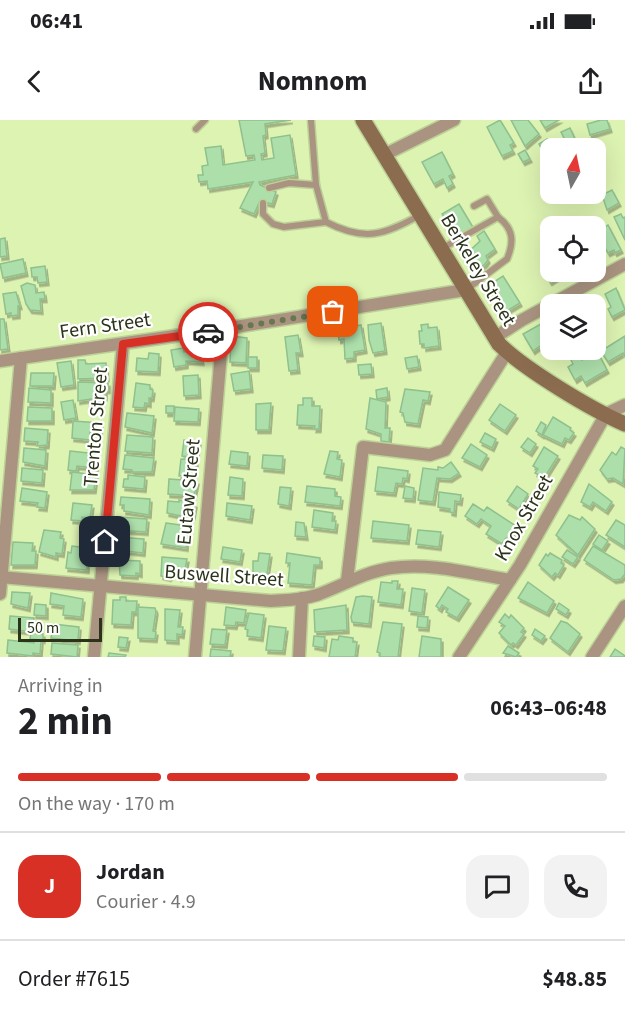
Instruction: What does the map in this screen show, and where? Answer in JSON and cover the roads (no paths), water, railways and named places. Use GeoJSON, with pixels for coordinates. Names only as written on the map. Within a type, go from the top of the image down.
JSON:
{"type":"FeatureCollection","features":[{"type":"Feature","properties":{"kind":"street","name":"Berkeley Street"},"geometry":{"type":"LineString","coordinates":[[363,120],[494,338],[507,352],[625,424]]}},
{"type":"Feature","properties":{"kind":"street"},"geometry":{"type":"LineString","coordinates":[[384,155],[454,120]]}},
{"type":"Feature","properties":{"kind":"street"},"geometry":{"type":"LineString","coordinates":[[494,338],[625,264]]}},
{"type":"Feature","properties":{"kind":"street","name":"Fern Street"},"geometry":{"type":"LineString","coordinates":[[0,361],[223,329],[465,290]]}},
{"type":"Feature","properties":{"kind":"street","name":"Eutaw Street"},"geometry":{"type":"LineString","coordinates":[[195,657],[223,329]]}},
{"type":"Feature","properties":{"kind":"street","name":"Trenton Street"},"geometry":{"type":"LineString","coordinates":[[94,657],[123,344]]}},
{"type":"Feature","properties":{"kind":"street"},"geometry":{"type":"LineString","coordinates":[[347,581],[363,447],[429,455],[445,450],[507,352]]}},
{"type":"Feature","properties":{"kind":"street"},"geometry":{"type":"LineString","coordinates":[[0,594],[21,358]]}},
{"type":"Feature","properties":{"kind":"street"},"geometry":{"type":"LineString","coordinates":[[606,414],[625,405]]}},
{"type":"Feature","properties":{"kind":"street","name":"Knox Street"},"geometry":{"type":"LineString","coordinates":[[459,657],[510,580],[606,414]]}},
{"type":"Feature","properties":{"kind":"street","name":"Buswell Street"},"geometry":{"type":"LineString","coordinates":[[1,577],[271,601],[302,598],[391,568],[423,566],[510,580]]}},
{"type":"Feature","properties":{"kind":"street"},"geometry":{"type":"LineString","coordinates":[[299,657],[302,598]]}},
{"type":"Feature","properties":{"kind":"street"},"geometry":{"type":"LineString","coordinates":[[592,657],[625,606]]}},
{"type":"Feature","properties":{"kind":"lane"},"geometry":{"type":"LineString","coordinates":[[196,129],[205,120]]}},
{"type":"Feature","properties":{"kind":"lane"},"geometry":{"type":"LineString","coordinates":[[311,120],[316,185],[326,222]]}},
{"type":"Feature","properties":{"kind":"lane"},"geometry":{"type":"LineString","coordinates":[[270,188],[289,183],[316,185]]}},
{"type":"Feature","properties":{"kind":"lane"},"geometry":{"type":"LineString","coordinates":[[465,290],[507,259],[512,237],[507,223],[498,217],[487,199],[474,207]]}},
{"type":"Feature","properties":{"kind":"lane"},"geometry":{"type":"LineString","coordinates":[[263,203],[263,214],[273,224],[284,227],[326,222],[340,229],[369,235],[394,230],[420,215]]}},
{"type":"Feature","properties":{"kind":"lane"},"geometry":{"type":"LineString","coordinates":[[441,250],[498,217]]}}]}
